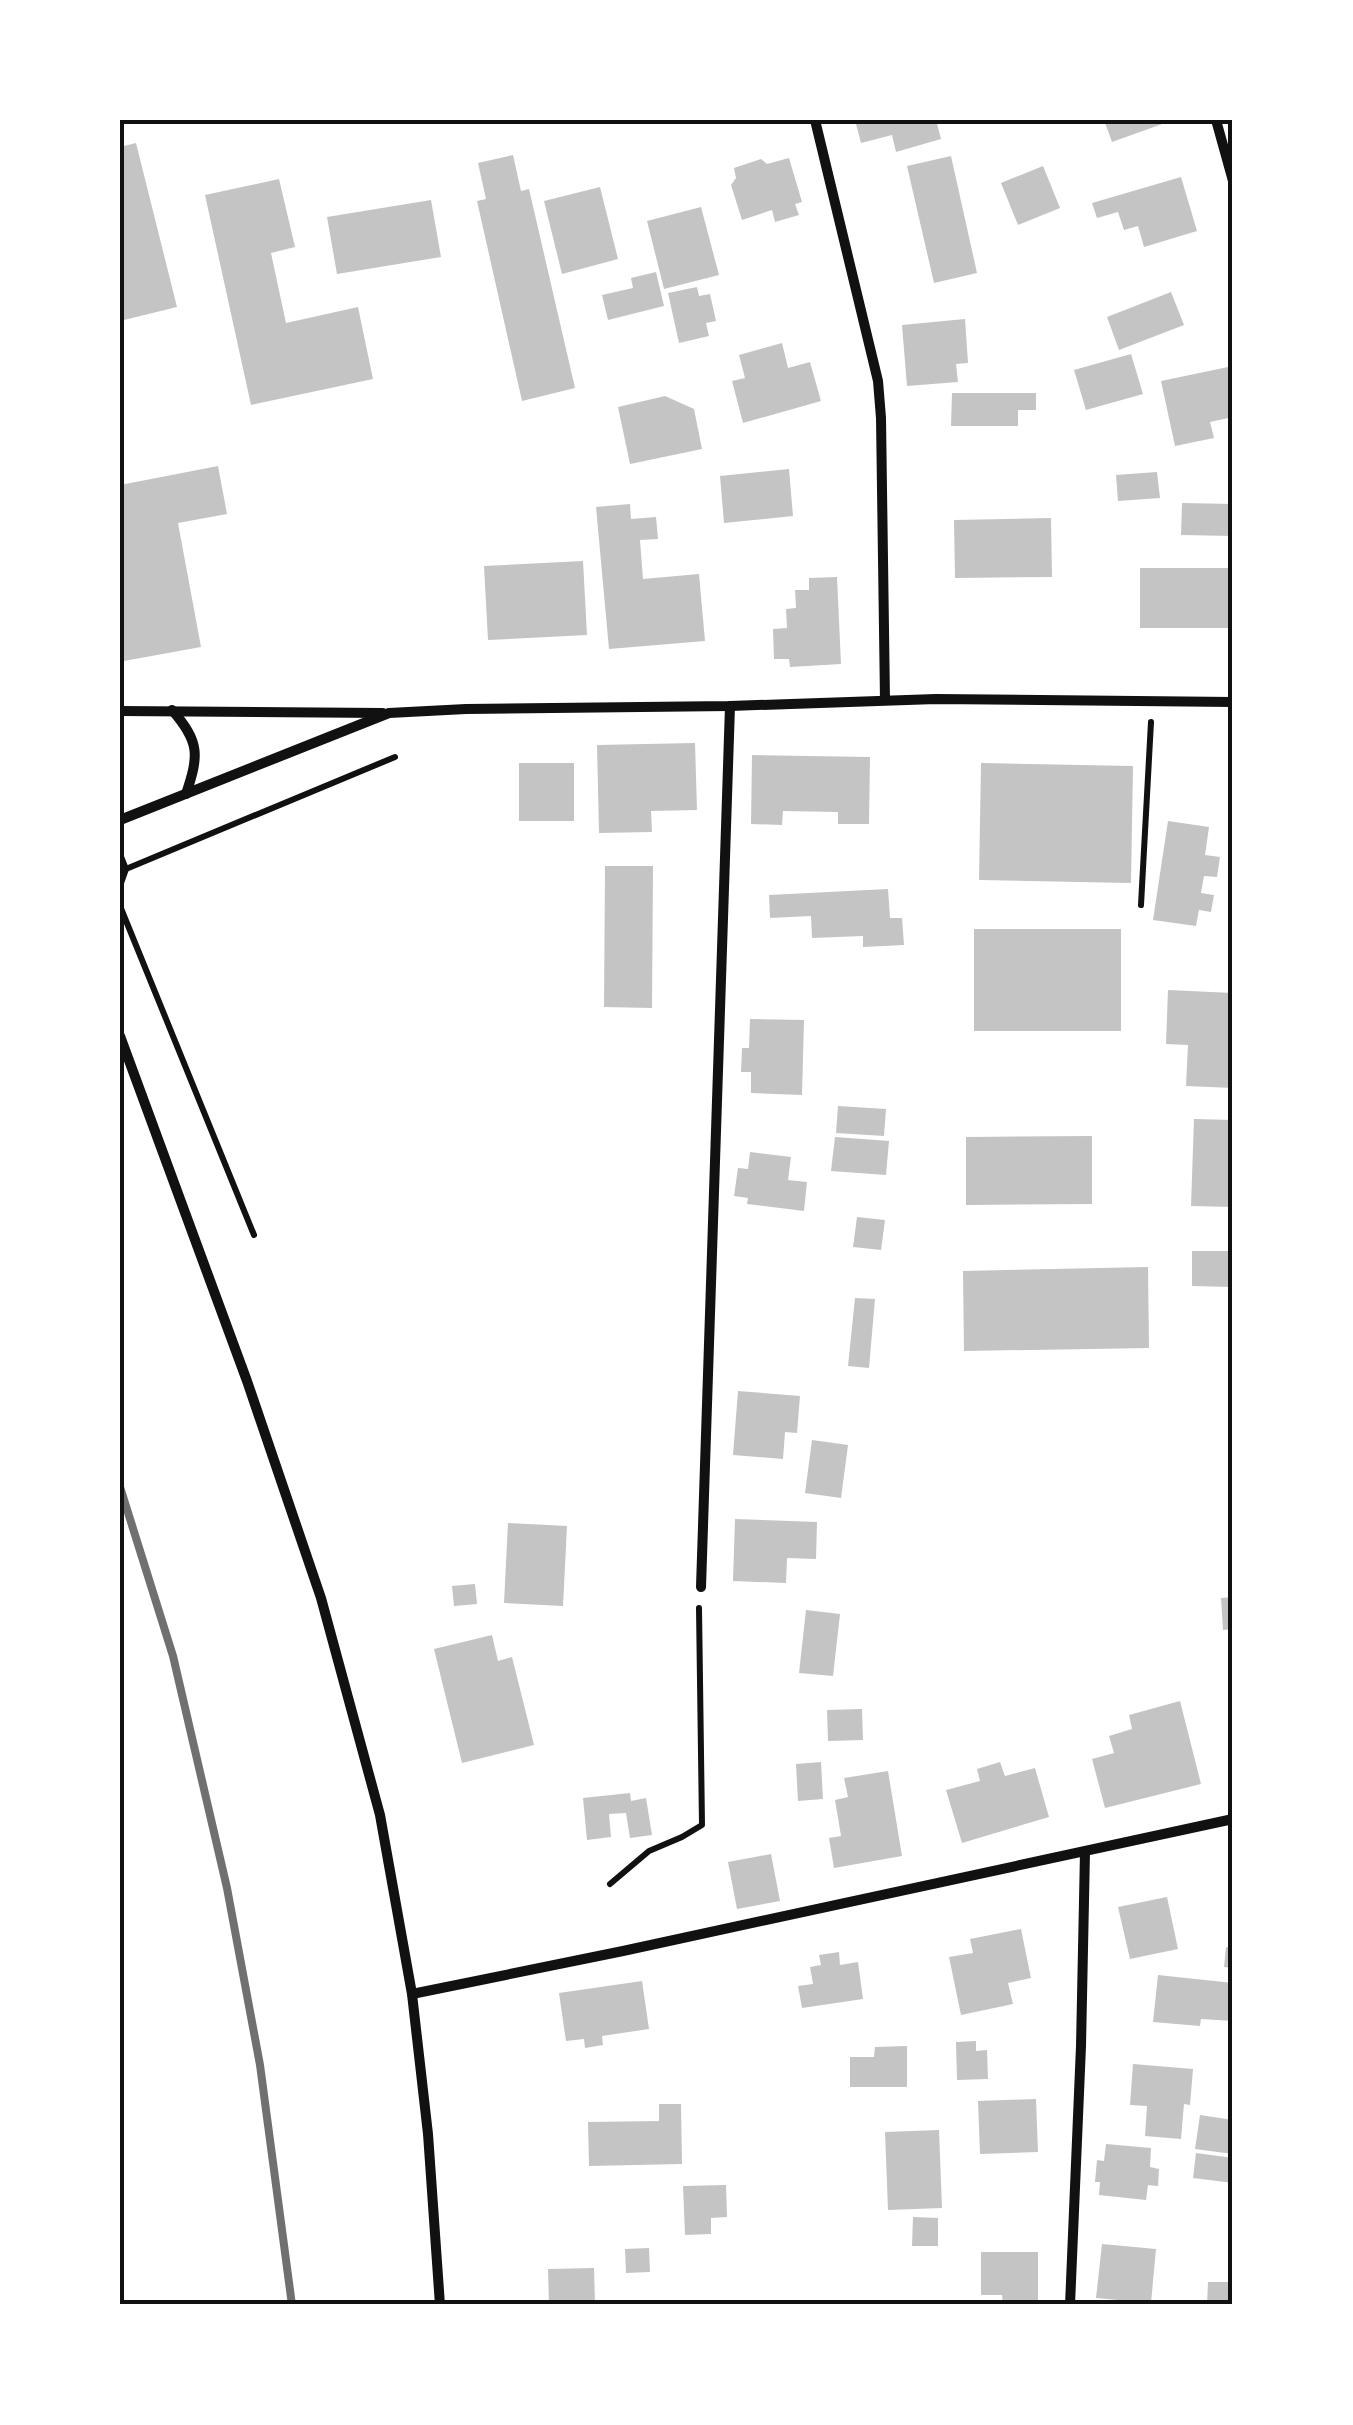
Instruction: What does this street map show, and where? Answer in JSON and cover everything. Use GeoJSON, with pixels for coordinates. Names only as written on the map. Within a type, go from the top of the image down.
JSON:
{"type":"FeatureCollection","features":[{"type":"Feature","properties":{"kind":"street"},"geometry":{"type":"LineString","coordinates":[[816,120],[878,382],[885,700]]}},
{"type":"Feature","properties":{"kind":"street"},"geometry":{"type":"LineString","coordinates":[[1216,120],[1233,181]]}},
{"type":"Feature","properties":{"kind":"street"},"geometry":{"type":"LineString","coordinates":[[120,711],[389,713],[885,700],[1233,702]]}},
{"type":"Feature","properties":{"kind":"street"},"geometry":{"type":"LineString","coordinates":[[702,1587],[730,706]]}},
{"type":"Feature","properties":{"kind":"street"},"geometry":{"type":"LineString","coordinates":[[172,710],[188,728],[193,744],[196,762],[186,794]]}},
{"type":"Feature","properties":{"kind":"street"},"geometry":{"type":"LineString","coordinates":[[120,820],[389,713]]}},
{"type":"Feature","properties":{"kind":"street"},"geometry":{"type":"LineString","coordinates":[[120,1036],[247,1381],[321,1598],[380,1815],[412,1994],[428,2134],[440,2305]]}},
{"type":"Feature","properties":{"kind":"street"},"geometry":{"type":"LineString","coordinates":[[412,1994],[1233,1818]]}},
{"type":"Feature","properties":{"kind":"street"},"geometry":{"type":"LineString","coordinates":[[1070,2305],[1085,1852]]}},
{"type":"Feature","properties":{"kind":"path"},"geometry":{"type":"LineString","coordinates":[[1141,905],[1152,701]]}},
{"type":"Feature","properties":{"kind":"path"},"geometry":{"type":"LineString","coordinates":[[126,869],[395,757]]}},
{"type":"Feature","properties":{"kind":"path"},"geometry":{"type":"LineString","coordinates":[[120,854],[126,869],[120,886]]}},
{"type":"Feature","properties":{"kind":"path"},"geometry":{"type":"LineString","coordinates":[[120,906],[254,1235]]}},
{"type":"Feature","properties":{"kind":"path"},"geometry":{"type":"LineString","coordinates":[[610,1884],[649,1851],[702,1825],[702,1587]]}},
{"type":"Feature","properties":{"kind":"building"},"geometry":{"type":"Polygon","coordinates":[[[855,120],[936,120],[941,139],[896,152],[892,135],[861,143],[855,120]]]}},
{"type":"Feature","properties":{"kind":"building"},"geometry":{"type":"Polygon","coordinates":[[[1104,120],[1164,120],[1165,123],[1112,142],[1104,120]]]}},
{"type":"Feature","properties":{"kind":"building"},"geometry":{"type":"Polygon","coordinates":[[[136,143],[177,307],[120,321],[120,147],[136,143]]]}},
{"type":"Feature","properties":{"kind":"building"},"geometry":{"type":"Polygon","coordinates":[[[513,155],[521,191],[529,189],[575,388],[522,401],[477,201],[486,199],[478,163],[513,155]]]}},
{"type":"Feature","properties":{"kind":"building"},"geometry":{"type":"Polygon","coordinates":[[[951,156],[977,273],[934,283],[907,166],[951,156]]]}},
{"type":"Feature","properties":{"kind":"building"},"geometry":{"type":"Polygon","coordinates":[[[789,158],[802,202],[795,204],[799,215],[775,222],[772,210],[742,220],[731,185],[736,178],[734,168],[761,159],[767,164],[789,158]]]}},
{"type":"Feature","properties":{"kind":"building"},"geometry":{"type":"Polygon","coordinates":[[[1043,166],[1060,208],[1018,225],[1001,183],[1043,166]]]}},
{"type":"Feature","properties":{"kind":"building"},"geometry":{"type":"Polygon","coordinates":[[[1181,177],[1197,231],[1144,247],[1138,226],[1124,230],[1118,212],[1097,218],[1092,203],[1181,177]]]}},
{"type":"Feature","properties":{"kind":"building"},"geometry":{"type":"Polygon","coordinates":[[[279,179],[295,247],[271,253],[286,323],[358,307],[373,379],[251,405],[205,195],[279,179]]]}},
{"type":"Feature","properties":{"kind":"building"},"geometry":{"type":"Polygon","coordinates":[[[600,187],[618,259],[562,274],[544,201],[600,187]]]}},
{"type":"Feature","properties":{"kind":"building"},"geometry":{"type":"Polygon","coordinates":[[[431,200],[441,257],[337,274],[327,217],[431,200]]]}},
{"type":"Feature","properties":{"kind":"building"},"geometry":{"type":"Polygon","coordinates":[[[701,207],[719,275],[664,289],[647,221],[701,207]]]}},
{"type":"Feature","properties":{"kind":"building"},"geometry":{"type":"Polygon","coordinates":[[[656,272],[664,306],[608,320],[602,295],[633,288],[631,278],[656,272]]]}},
{"type":"Feature","properties":{"kind":"building"},"geometry":{"type":"Polygon","coordinates":[[[697,287],[699,296],[710,294],[716,321],[706,323],[709,336],[679,343],[668,293],[697,287]]]}},
{"type":"Feature","properties":{"kind":"building"},"geometry":{"type":"Polygon","coordinates":[[[1171,292],[1184,325],[1119,350],[1107,317],[1171,292]]]}},
{"type":"Feature","properties":{"kind":"building"},"geometry":{"type":"Polygon","coordinates":[[[965,319],[968,363],[956,364],[958,382],[907,386],[902,325],[965,319]]]}},
{"type":"Feature","properties":{"kind":"building"},"geometry":{"type":"Polygon","coordinates":[[[782,343],[788,368],[810,362],[821,401],[743,423],[732,381],[745,378],[739,355],[782,343]]]}},
{"type":"Feature","properties":{"kind":"building"},"geometry":{"type":"Polygon","coordinates":[[[1131,354],[1143,394],[1086,410],[1074,370],[1131,354]]]}},
{"type":"Feature","properties":{"kind":"building"},"geometry":{"type":"Polygon","coordinates":[[[1228,367],[1233,417],[1210,422],[1214,438],[1175,446],[1161,381],[1228,367]]]}},
{"type":"Feature","properties":{"kind":"building"},"geometry":{"type":"Polygon","coordinates":[[[952,393],[1036,393],[1036,410],[1018,410],[1018,426],[951,426],[952,393]]]}},
{"type":"Feature","properties":{"kind":"building"},"geometry":{"type":"Polygon","coordinates":[[[665,396],[694,409],[702,449],[630,464],[618,407],[665,396]]]}},
{"type":"Feature","properties":{"kind":"building"},"geometry":{"type":"Polygon","coordinates":[[[218,466],[227,514],[178,523],[201,647],[124,661],[120,638],[120,485],[218,466]]]}},
{"type":"Feature","properties":{"kind":"building"},"geometry":{"type":"Polygon","coordinates":[[[789,469],[793,516],[724,523],[720,476],[789,469]]]}},
{"type":"Feature","properties":{"kind":"building"},"geometry":{"type":"Polygon","coordinates":[[[1157,472],[1160,498],[1118,501],[1116,475],[1157,472]]]}},
{"type":"Feature","properties":{"kind":"building"},"geometry":{"type":"Polygon","coordinates":[[[1182,503],[1233,504],[1233,536],[1181,535],[1182,503]]]}},
{"type":"Feature","properties":{"kind":"building"},"geometry":{"type":"Polygon","coordinates":[[[630,504],[631,519],[656,517],[658,539],[640,540],[643,579],[699,574],[705,641],[609,649],[596,507],[630,504]]]}},
{"type":"Feature","properties":{"kind":"building"},"geometry":{"type":"Polygon","coordinates":[[[1051,518],[1052,577],[955,578],[954,520],[1051,518]]]}},
{"type":"Feature","properties":{"kind":"building"},"geometry":{"type":"Polygon","coordinates":[[[583,561],[587,635],[488,640],[484,566],[583,561]]]}},
{"type":"Feature","properties":{"kind":"building"},"geometry":{"type":"Polygon","coordinates":[[[1140,568],[1233,568],[1233,617],[1229,617],[1229,628],[1140,628],[1140,568]]]}},
{"type":"Feature","properties":{"kind":"building"},"geometry":{"type":"Polygon","coordinates":[[[837,577],[841,664],[790,667],[789,659],[774,659],[773,629],[787,628],[786,609],[796,608],[795,590],[809,590],[809,578],[837,577]]]}},
{"type":"Feature","properties":{"kind":"building"},"geometry":{"type":"Polygon","coordinates":[[[695,743],[697,810],[651,811],[652,832],[599,833],[597,745],[695,743]]]}},
{"type":"Feature","properties":{"kind":"building"},"geometry":{"type":"Polygon","coordinates":[[[752,755],[870,757],[869,824],[838,824],[838,812],[783,811],[782,825],[751,824],[752,755]]]}},
{"type":"Feature","properties":{"kind":"building"},"geometry":{"type":"Polygon","coordinates":[[[519,763],[574,763],[574,821],[519,821],[519,763]]]}},
{"type":"Feature","properties":{"kind":"building"},"geometry":{"type":"Polygon","coordinates":[[[981,763],[1133,766],[1131,883],[979,880],[981,763]]]}},
{"type":"Feature","properties":{"kind":"building"},"geometry":{"type":"Polygon","coordinates":[[[1168,821],[1209,827],[1205,855],[1220,857],[1217,877],[1204,876],[1201,893],[1214,895],[1211,912],[1199,910],[1196,926],[1153,920],[1168,821]]]}},
{"type":"Feature","properties":{"kind":"building"},"geometry":{"type":"Polygon","coordinates":[[[605,866],[653,866],[652,1008],[604,1007],[605,866]]]}},
{"type":"Feature","properties":{"kind":"building"},"geometry":{"type":"Polygon","coordinates":[[[888,889],[890,918],[902,918],[904,945],[863,947],[863,936],[812,938],[811,916],[770,918],[769,895],[888,889]]]}},
{"type":"Feature","properties":{"kind":"building"},"geometry":{"type":"Polygon","coordinates":[[[974,929],[1121,929],[1121,1031],[974,1031],[974,929]]]}},
{"type":"Feature","properties":{"kind":"building"},"geometry":{"type":"Polygon","coordinates":[[[1168,990],[1233,993],[1233,1088],[1186,1086],[1188,1045],[1166,1044],[1168,990]]]}},
{"type":"Feature","properties":{"kind":"building"},"geometry":{"type":"Polygon","coordinates":[[[750,1019],[804,1020],[802,1095],[751,1093],[751,1072],[741,1072],[742,1048],[749,1048],[750,1019]]]}},
{"type":"Feature","properties":{"kind":"building"},"geometry":{"type":"Polygon","coordinates":[[[838,1106],[886,1109],[884,1136],[836,1133],[838,1106]]]}},
{"type":"Feature","properties":{"kind":"building"},"geometry":{"type":"Polygon","coordinates":[[[1194,1119],[1233,1120],[1233,1207],[1191,1206],[1194,1119]]]}},
{"type":"Feature","properties":{"kind":"building"},"geometry":{"type":"Polygon","coordinates":[[[1092,1136],[1092,1204],[966,1205],[966,1137],[1092,1136]]]}},
{"type":"Feature","properties":{"kind":"building"},"geometry":{"type":"Polygon","coordinates":[[[835,1137],[889,1141],[886,1175],[831,1171],[835,1137]]]}},
{"type":"Feature","properties":{"kind":"building"},"geometry":{"type":"Polygon","coordinates":[[[750,1152],[791,1157],[788,1180],[807,1182],[804,1211],[747,1204],[748,1198],[734,1196],[738,1168],[748,1169],[750,1152]]]}},
{"type":"Feature","properties":{"kind":"building"},"geometry":{"type":"Polygon","coordinates":[[[857,1217],[885,1220],[881,1250],[853,1247],[857,1217]]]}},
{"type":"Feature","properties":{"kind":"building"},"geometry":{"type":"Polygon","coordinates":[[[1192,1251],[1231,1251],[1231,1287],[1192,1286],[1192,1251]]]}},
{"type":"Feature","properties":{"kind":"building"},"geometry":{"type":"Polygon","coordinates":[[[1148,1267],[1149,1348],[964,1351],[963,1271],[1148,1267]]]}},
{"type":"Feature","properties":{"kind":"building"},"geometry":{"type":"Polygon","coordinates":[[[855,1298],[875,1299],[869,1368],[848,1366],[855,1298]]]}},
{"type":"Feature","properties":{"kind":"building"},"geometry":{"type":"Polygon","coordinates":[[[738,1391],[800,1396],[797,1433],[785,1432],[783,1459],[733,1455],[738,1391]]]}},
{"type":"Feature","properties":{"kind":"building"},"geometry":{"type":"Polygon","coordinates":[[[812,1440],[848,1445],[841,1498],[805,1493],[812,1440]]]}},
{"type":"Feature","properties":{"kind":"building"},"geometry":{"type":"Polygon","coordinates":[[[735,1519],[817,1522],[816,1559],[787,1558],[786,1583],[733,1581],[735,1519]]]}},
{"type":"Feature","properties":{"kind":"building"},"geometry":{"type":"Polygon","coordinates":[[[508,1523],[567,1526],[563,1606],[504,1603],[508,1523]]]}},
{"type":"Feature","properties":{"kind":"building"},"geometry":{"type":"Polygon","coordinates":[[[475,1584],[477,1604],[454,1606],[452,1586],[475,1584]]]}},
{"type":"Feature","properties":{"kind":"building"},"geometry":{"type":"Polygon","coordinates":[[[1233,1597],[1233,1629],[1223,1630],[1221,1598],[1233,1597]]]}},
{"type":"Feature","properties":{"kind":"building"},"geometry":{"type":"Polygon","coordinates":[[[806,1610],[840,1614],[833,1676],[799,1673],[806,1610]]]}},
{"type":"Feature","properties":{"kind":"building"},"geometry":{"type":"Polygon","coordinates":[[[492,1635],[498,1661],[512,1657],[534,1745],[462,1763],[434,1649],[492,1635]]]}},
{"type":"Feature","properties":{"kind":"building"},"geometry":{"type":"Polygon","coordinates":[[[1180,1701],[1201,1784],[1105,1808],[1092,1759],[1114,1753],[1109,1736],[1132,1729],[1129,1715],[1180,1701]]]}},
{"type":"Feature","properties":{"kind":"building"},"geometry":{"type":"Polygon","coordinates":[[[862,1709],[863,1740],[828,1741],[827,1710],[862,1709]]]}},
{"type":"Feature","properties":{"kind":"building"},"geometry":{"type":"Polygon","coordinates":[[[821,1762],[823,1799],[798,1801],[796,1764],[821,1762]]]}},
{"type":"Feature","properties":{"kind":"building"},"geometry":{"type":"Polygon","coordinates":[[[1000,1762],[1005,1776],[1035,1768],[1049,1817],[962,1843],[946,1790],[980,1781],[977,1769],[1000,1762]]]}},
{"type":"Feature","properties":{"kind":"building"},"geometry":{"type":"Polygon","coordinates":[[[888,1771],[902,1856],[834,1868],[829,1838],[841,1836],[835,1800],[848,1797],[844,1778],[888,1771]]]}},
{"type":"Feature","properties":{"kind":"building"},"geometry":{"type":"Polygon","coordinates":[[[630,1793],[631,1801],[646,1798],[652,1835],[630,1838],[626,1813],[609,1814],[611,1837],[587,1840],[583,1798],[630,1793]]]}},
{"type":"Feature","properties":{"kind":"building"},"geometry":{"type":"Polygon","coordinates":[[[771,1854],[780,1901],[737,1909],[728,1862],[771,1854]]]}},
{"type":"Feature","properties":{"kind":"building"},"geometry":{"type":"Polygon","coordinates":[[[1167,1897],[1178,1949],[1130,1959],[1118,1907],[1167,1897]]]}},
{"type":"Feature","properties":{"kind":"building"},"geometry":{"type":"Polygon","coordinates":[[[1021,1929],[1031,1978],[1008,1983],[1013,2004],[961,2015],[949,1957],[973,1953],[970,1939],[1021,1929]]]}},
{"type":"Feature","properties":{"kind":"building"},"geometry":{"type":"Polygon","coordinates":[[[1226,1947],[1233,1948],[1233,1968],[1224,1967],[1226,1947]]]}},
{"type":"Feature","properties":{"kind":"building"},"geometry":{"type":"Polygon","coordinates":[[[839,1952],[840,1965],[858,1962],[863,1999],[802,2008],[798,1986],[813,1984],[810,1967],[821,1965],[819,1955],[839,1952]]]}},
{"type":"Feature","properties":{"kind":"building"},"geometry":{"type":"Polygon","coordinates":[[[1158,1975],[1233,1983],[1233,2021],[1201,2019],[1200,2026],[1153,2022],[1158,1975]]]}},
{"type":"Feature","properties":{"kind":"building"},"geometry":{"type":"Polygon","coordinates":[[[642,1981],[649,2029],[602,2036],[603,2045],[585,2048],[584,2039],[566,2041],[559,1993],[642,1981]]]}},
{"type":"Feature","properties":{"kind":"building"},"geometry":{"type":"Polygon","coordinates":[[[976,2041],[976,2051],[987,2050],[988,2079],[957,2080],[956,2042],[976,2041]]]}},
{"type":"Feature","properties":{"kind":"building"},"geometry":{"type":"Polygon","coordinates":[[[907,2046],[907,2087],[850,2087],[850,2057],[874,2057],[875,2047],[907,2046]]]}},
{"type":"Feature","properties":{"kind":"building"},"geometry":{"type":"Polygon","coordinates":[[[1133,2064],[1193,2069],[1190,2105],[1184,2104],[1181,2139],[1145,2136],[1147,2106],[1130,2105],[1133,2064]]]}},
{"type":"Feature","properties":{"kind":"building"},"geometry":{"type":"Polygon","coordinates":[[[1036,2099],[1038,2152],[980,2154],[978,2101],[1036,2099]]]}},
{"type":"Feature","properties":{"kind":"building"},"geometry":{"type":"Polygon","coordinates":[[[659,2104],[681,2104],[682,2164],[589,2166],[588,2122],[659,2121],[659,2104]]]}},
{"type":"Feature","properties":{"kind":"building"},"geometry":{"type":"Polygon","coordinates":[[[1200,2115],[1233,2120],[1233,2154],[1195,2149],[1200,2115]]]}},
{"type":"Feature","properties":{"kind":"building"},"geometry":{"type":"Polygon","coordinates":[[[939,2130],[942,2208],[888,2210],[885,2132],[939,2130]]]}},
{"type":"Feature","properties":{"kind":"building"},"geometry":{"type":"Polygon","coordinates":[[[1106,2144],[1151,2148],[1150,2167],[1159,2169],[1158,2186],[1148,2185],[1146,2200],[1099,2195],[1100,2182],[1095,2182],[1097,2160],[1104,2161],[1106,2144]]]}},
{"type":"Feature","properties":{"kind":"building"},"geometry":{"type":"Polygon","coordinates":[[[1196,2153],[1233,2158],[1233,2183],[1193,2178],[1196,2153]]]}},
{"type":"Feature","properties":{"kind":"building"},"geometry":{"type":"Polygon","coordinates":[[[726,2185],[727,2217],[711,2218],[711,2234],[685,2235],[683,2186],[726,2185]]]}},
{"type":"Feature","properties":{"kind":"building"},"geometry":{"type":"Polygon","coordinates":[[[913,2217],[938,2218],[938,2246],[912,2246],[913,2217]]]}},
{"type":"Feature","properties":{"kind":"building"},"geometry":{"type":"Polygon","coordinates":[[[1102,2244],[1156,2249],[1151,2303],[1096,2298],[1102,2244]]]}},
{"type":"Feature","properties":{"kind":"building"},"geometry":{"type":"Polygon","coordinates":[[[649,2248],[650,2272],[626,2273],[625,2249],[649,2248]]]}},
{"type":"Feature","properties":{"kind":"building"},"geometry":{"type":"Polygon","coordinates":[[[981,2252],[1038,2252],[1038,2304],[1003,2304],[1002,2295],[981,2295],[981,2252]]]}},
{"type":"Feature","properties":{"kind":"building"},"geometry":{"type":"Polygon","coordinates":[[[594,2268],[595,2305],[549,2305],[548,2269],[594,2268]]]}},
{"type":"Feature","properties":{"kind":"building"},"geometry":{"type":"Polygon","coordinates":[[[1208,2282],[1233,2282],[1233,2305],[1207,2305],[1208,2282]]]}},
{"type":"Feature","properties":{"kind":"railway"},"geometry":{"type":"LineString","coordinates":[[120,1487],[173,1656],[227,1888],[260,2065],[292,2305]]}}]}
